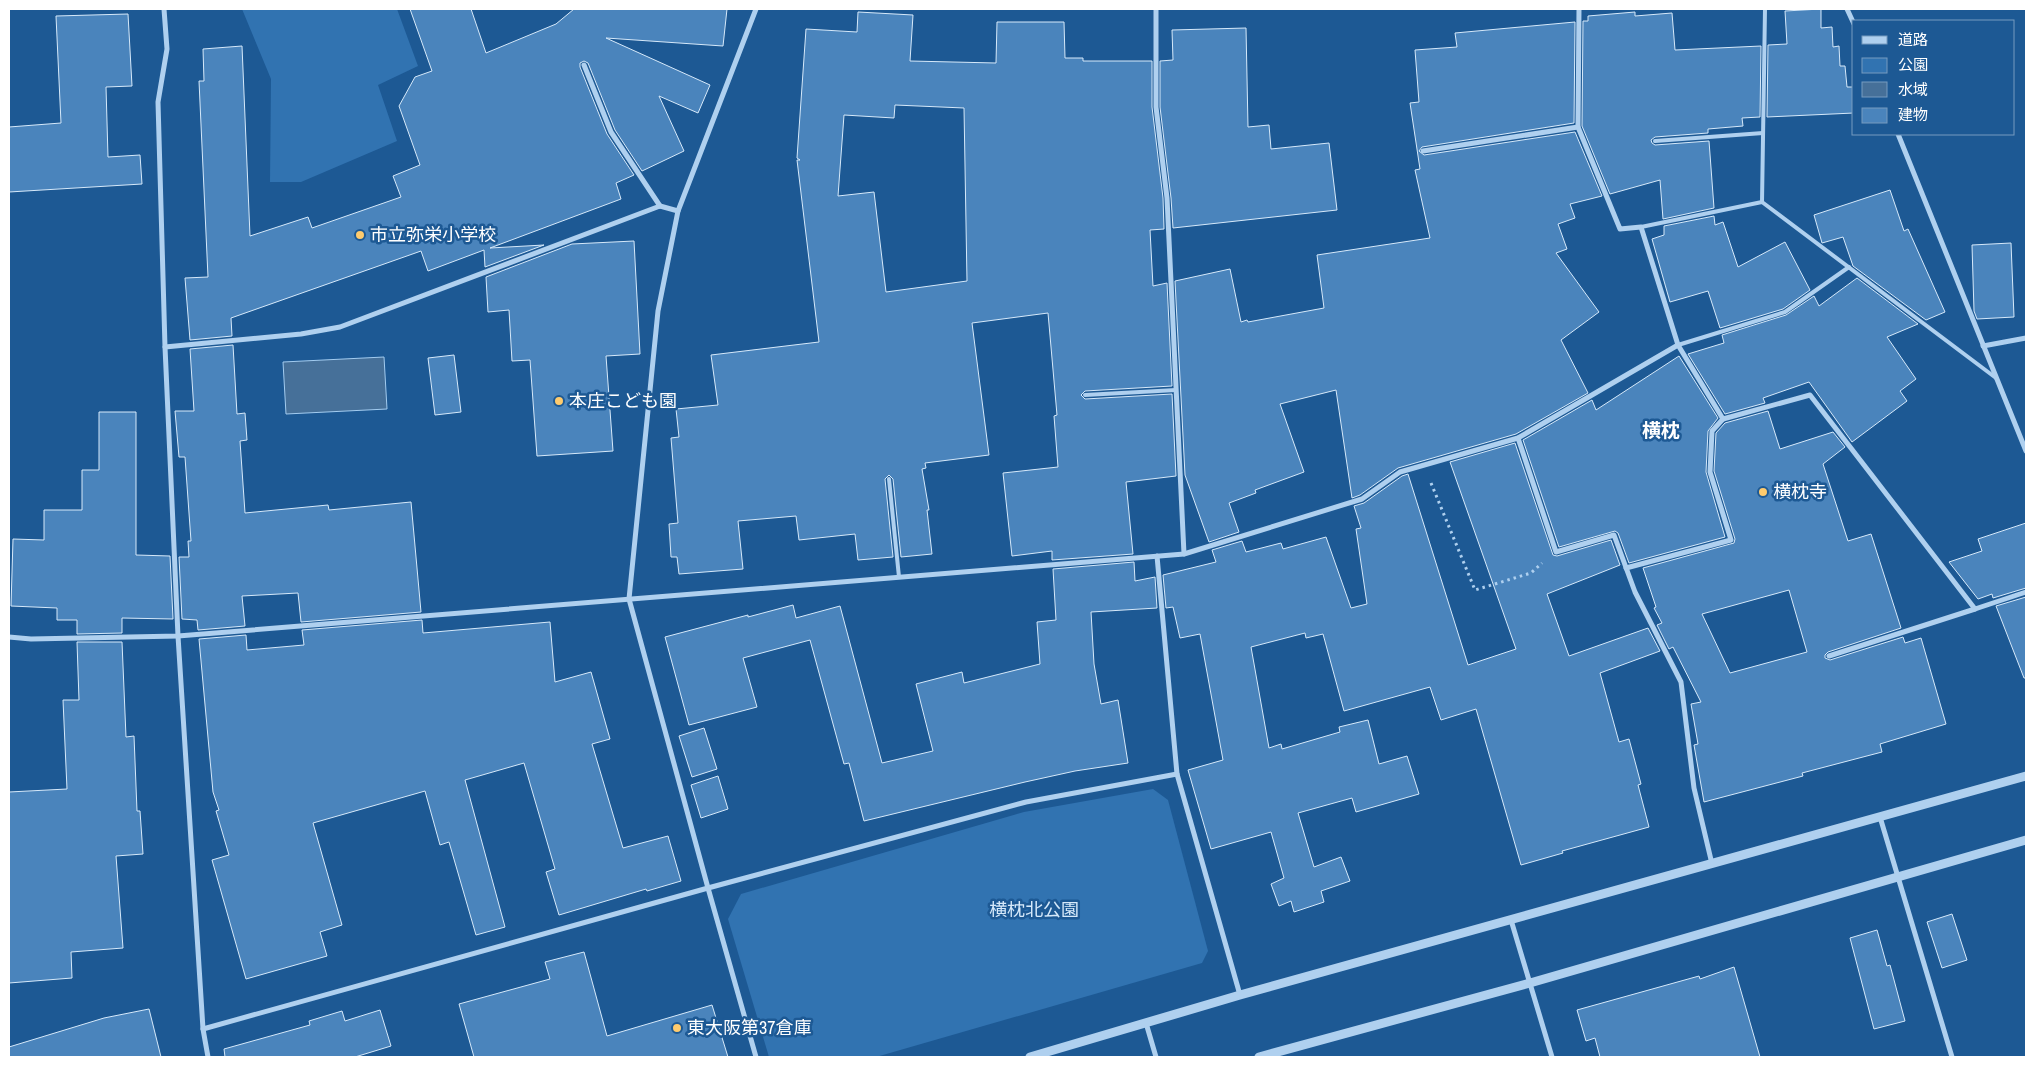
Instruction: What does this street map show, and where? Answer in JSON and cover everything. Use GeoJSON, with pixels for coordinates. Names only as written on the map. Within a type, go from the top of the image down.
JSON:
{"type":"FeatureCollection","features":[{"type":"Feature","properties":{"kind":"street"},"geometry":{"type":"LineString","coordinates":[[164,9],[167,49],[158,102],[165,347],[178,636],[203,1029],[208,1057]]}},
{"type":"Feature","properties":{"kind":"street"},"geometry":{"type":"LineString","coordinates":[[756,9],[678,211],[658,311],[629,599],[756,1057]]}},
{"type":"Feature","properties":{"kind":"street"},"geometry":{"type":"LineString","coordinates":[[1156,9],[1156,107],[1167,198],[1184,554]]}},
{"type":"Feature","properties":{"kind":"street"},"geometry":{"type":"LineString","coordinates":[[1579,9],[1578,127],[1620,229],[1641,227],[1678,345],[1723,419]]}},
{"type":"Feature","properties":{"kind":"street"},"geometry":{"type":"LineString","coordinates":[[584,65],[611,132],[660,206]]}},
{"type":"Feature","properties":{"kind":"street"},"geometry":{"type":"LineString","coordinates":[[1423,151],[1578,127]]}},
{"type":"Feature","properties":{"kind":"street"},"geometry":{"type":"LineString","coordinates":[[1898,135],[2026,451]]}},
{"type":"Feature","properties":{"kind":"street"},"geometry":{"type":"LineString","coordinates":[[165,347],[301,334],[340,327],[660,206],[678,211]]}},
{"type":"Feature","properties":{"kind":"street"},"geometry":{"type":"LineString","coordinates":[[1983,346],[2026,338]]}},
{"type":"Feature","properties":{"kind":"street"},"geometry":{"type":"LineString","coordinates":[[9,638],[31,640],[178,636],[1184,554],[1362,499],[1400,472],[1518,438],[1678,345]]}},
{"type":"Feature","properties":{"kind":"street"},"geometry":{"type":"LineString","coordinates":[[1626,568],[1731,540],[1710,472],[1712,431],[1723,419],[1810,395],[1975,609]]}},
{"type":"Feature","properties":{"kind":"street"},"geometry":{"type":"LineString","coordinates":[[1518,438],[1556,552],[1614,535],[1635,592],[1681,682],[1694,788],[1712,865]]}},
{"type":"Feature","properties":{"kind":"street"},"geometry":{"type":"LineString","coordinates":[[1157,556],[1177,774],[1240,995]]}},
{"type":"Feature","properties":{"kind":"street"},"geometry":{"type":"LineString","coordinates":[[1829,656],[2026,592]]}},
{"type":"Feature","properties":{"kind":"street"},"geometry":{"type":"LineString","coordinates":[[203,1029],[708,888],[1026,802],[1177,774]]}},
{"type":"Feature","properties":{"kind":"street"},"geometry":{"type":"LineString","coordinates":[[1030,1057],[1240,995],[2026,776]]}},
{"type":"Feature","properties":{"kind":"street"},"geometry":{"type":"LineString","coordinates":[[1880,817],[1952,1057]]}},
{"type":"Feature","properties":{"kind":"street"},"geometry":{"type":"LineString","coordinates":[[1259,1057],[1530,983],[2026,840]]}},
{"type":"Feature","properties":{"kind":"street"},"geometry":{"type":"LineString","coordinates":[[1511,920],[1552,1057]]}},
{"type":"Feature","properties":{"kind":"street"},"geometry":{"type":"LineString","coordinates":[[1146,1023],[1156,1057]]}},
{"type":"Feature","properties":{"kind":"lane"},"geometry":{"type":"LineString","coordinates":[[1762,202],[1765,9]]}},
{"type":"Feature","properties":{"kind":"lane"},"geometry":{"type":"LineString","coordinates":[[1655,141],[1763,133]]}},
{"type":"Feature","properties":{"kind":"lane"},"geometry":{"type":"LineString","coordinates":[[1641,227],[1762,202],[1996,378]]}},
{"type":"Feature","properties":{"kind":"lane"},"geometry":{"type":"LineString","coordinates":[[1678,345],[1785,312],[1848,267]]}},
{"type":"Feature","properties":{"kind":"lane"},"geometry":{"type":"LineString","coordinates":[[1085,394],[1176,390]]}},
{"type":"Feature","properties":{"kind":"lane"},"geometry":{"type":"LineString","coordinates":[[889,479],[899,577]]}},
{"type":"Feature","properties":{"kind":"path"},"geometry":{"type":"LineString","coordinates":[[1424,465],[1475,590],[1531,573],[1556,552]]}},
{"type":"Feature","properties":{"kind":"green space"},"geometry":{"type":"Polygon","coordinates":[[[242,9],[397,9],[418,66],[378,85],[397,141],[301,182],[270,182],[271,79],[242,9]]]}},
{"type":"Feature","properties":{"kind":"green space","name":"横枕北公園"},"geometry":{"type":"Polygon","coordinates":[[[1153,789],[1168,800],[1208,951],[1202,963],[876,1057],[769,1057],[728,919],[741,894],[1024,812],[1153,789]]]}},
{"type":"Feature","properties":{"kind":"water"},"geometry":{"type":"Polygon","coordinates":[[[384,357],[387,409],[286,414],[283,362],[384,357]]]}},
{"type":"Feature","properties":{"kind":"building"},"geometry":{"type":"Polygon","coordinates":[[[410,9],[471,9],[486,53],[556,24],[574,9],[727,9],[723,46],[606,38],[710,85],[698,113],[659,96],[684,151],[642,171],[615,130],[588,63],[584,61],[580,63],[607,134],[634,175],[616,183],[621,199],[490,248],[544,245],[485,267],[484,250],[428,271],[421,251],[231,318],[232,336],[190,340],[185,278],[208,277],[199,81],[204,81],[203,49],[242,46],[250,236],[308,217],[312,228],[401,197],[393,176],[420,165],[399,106],[415,77],[432,71],[410,9]]]}},
{"type":"Feature","properties":{"kind":"building"},"geometry":{"type":"Polygon","coordinates":[[[1821,9],[1821,28],[1832,27],[1833,47],[1839,46],[1840,66],[1845,66],[1847,87],[1852,87],[1852,113],[1767,117],[1768,45],[1787,44],[1785,11],[1821,9]]]}},
{"type":"Feature","properties":{"kind":"building"},"geometry":{"type":"Polygon","coordinates":[[[858,12],[913,15],[910,61],[996,63],[997,22],[1064,22],[1065,58],[1083,58],[1083,61],[1152,61],[1152,107],[1163,198],[1164,229],[1150,230],[1153,286],[1167,283],[1172,386],[1085,391],[1081,395],[1085,399],[1172,394],[1176,476],[1126,482],[1133,554],[1052,560],[1052,551],[1012,556],[1003,473],[1058,467],[1054,416],[1057,415],[1048,313],[972,323],[989,455],[925,463],[926,468],[922,469],[929,510],[927,510],[932,554],[901,557],[893,479],[889,475],[885,479],[893,557],[858,560],[855,534],[799,540],[796,516],[738,521],[743,569],[679,574],[677,557],[671,557],[669,524],[678,523],[671,438],[679,437],[676,409],[718,405],[711,355],[819,342],[797,160],[800,160],[797,158],[806,29],[857,32],[858,12]],[[895,105],[894,118],[844,115],[838,196],[874,192],[886,292],[967,281],[964,108],[895,105]]]}},
{"type":"Feature","properties":{"kind":"building"},"geometry":{"type":"Polygon","coordinates":[[[1635,12],[1635,16],[1672,13],[1675,50],[1761,46],[1760,117],[1742,118],[1743,126],[1708,129],[1708,133],[1655,137],[1651,140],[1655,145],[1709,141],[1714,208],[1663,219],[1660,180],[1610,194],[1582,126],[1583,21],[1588,21],[1588,16],[1635,12]]]}},
{"type":"Feature","properties":{"kind":"building"},"geometry":{"type":"Polygon","coordinates":[[[128,14],[132,86],[106,87],[108,157],[140,155],[142,184],[9,192],[9,127],[61,123],[56,16],[128,14]]]}},
{"type":"Feature","properties":{"kind":"building"},"geometry":{"type":"Polygon","coordinates":[[[1575,22],[1574,123],[1422,147],[1419,151],[1424,155],[1575,132],[1602,196],[1570,204],[1575,218],[1558,224],[1567,249],[1556,253],[1599,312],[1561,340],[1588,393],[1516,434],[1398,468],[1360,495],[1352,498],[1336,390],[1280,404],[1304,472],[1255,490],[1256,493],[1229,503],[1239,532],[1209,542],[1185,475],[1175,281],[1230,269],[1241,322],[1324,308],[1317,255],[1430,238],[1415,170],[1420,169],[1410,103],[1419,102],[1415,50],[1457,47],[1455,33],[1575,22]]]}},
{"type":"Feature","properties":{"kind":"building"},"geometry":{"type":"Polygon","coordinates":[[[1246,28],[1248,127],[1269,125],[1271,149],[1329,143],[1337,210],[1173,228],[1160,107],[1160,61],[1173,60],[1172,30],[1246,28]]]}},
{"type":"Feature","properties":{"kind":"building"},"geometry":{"type":"Polygon","coordinates":[[[1890,190],[1904,231],[1908,229],[1945,312],[1926,320],[1853,266],[1843,237],[1822,243],[1814,215],[1890,190]]]}},
{"type":"Feature","properties":{"kind":"building"},"geometry":{"type":"Polygon","coordinates":[[[1714,216],[1715,225],[1723,222],[1738,267],[1785,242],[1810,290],[1783,309],[1720,328],[1708,291],[1670,302],[1652,239],[1664,235],[1664,226],[1714,216]]]}},
{"type":"Feature","properties":{"kind":"building"},"geometry":{"type":"Polygon","coordinates":[[[634,241],[640,354],[606,356],[613,451],[537,456],[530,360],[512,361],[509,310],[488,312],[486,277],[572,244],[634,241]]]}},
{"type":"Feature","properties":{"kind":"building"},"geometry":{"type":"Polygon","coordinates":[[[2011,243],[2014,317],[1977,319],[1974,311],[1972,245],[2011,243]]]}},
{"type":"Feature","properties":{"kind":"building"},"geometry":{"type":"Polygon","coordinates":[[[1857,278],[1918,324],[1887,337],[1916,379],[1900,391],[1907,401],[1852,442],[1809,382],[1763,398],[1765,403],[1725,414],[1688,354],[1724,343],[1722,335],[1786,315],[1814,296],[1819,306],[1857,278]]]}},
{"type":"Feature","properties":{"kind":"building"},"geometry":{"type":"Polygon","coordinates":[[[233,345],[237,414],[245,413],[247,440],[240,441],[245,513],[328,505],[329,510],[411,502],[421,612],[301,622],[298,593],[242,596],[245,626],[198,630],[197,620],[182,619],[179,557],[189,557],[188,541],[191,541],[185,457],[179,457],[175,411],[194,411],[190,349],[233,345]]]}},
{"type":"Feature","properties":{"kind":"building"},"geometry":{"type":"Polygon","coordinates":[[[454,355],[461,412],[435,415],[428,358],[454,355]]]}},
{"type":"Feature","properties":{"kind":"building"},"geometry":{"type":"Polygon","coordinates":[[[1679,356],[1718,418],[1708,431],[1706,472],[1725,537],[1629,563],[1618,533],[1615,531],[1559,547],[1523,440],[1592,400],[1596,410],[1679,356]]]}},
{"type":"Feature","properties":{"kind":"building"},"geometry":{"type":"Polygon","coordinates":[[[1768,411],[1780,449],[1833,432],[1845,447],[1823,464],[1848,541],[1871,534],[1901,628],[1828,652],[1825,658],[1830,660],[1903,637],[1905,643],[1921,638],[1946,724],[1880,744],[1882,752],[1802,773],[1803,776],[1704,802],[1694,745],[1698,744],[1691,704],[1701,702],[1673,647],[1669,649],[1657,625],[1662,623],[1654,608],[1656,607],[1643,568],[1734,543],[1735,539],[1714,471],[1716,433],[1725,423],[1768,411]],[[1789,590],[1702,614],[1730,673],[1807,652],[1789,590]]]}},
{"type":"Feature","properties":{"kind":"building"},"geometry":{"type":"Polygon","coordinates":[[[99,412],[136,412],[136,555],[170,556],[173,619],[122,618],[122,633],[77,634],[77,620],[57,620],[57,608],[11,606],[13,539],[44,540],[44,510],[82,510],[82,470],[99,470],[99,412]]]}},
{"type":"Feature","properties":{"kind":"building"},"geometry":{"type":"Polygon","coordinates":[[[1515,443],[1553,555],[1557,556],[1611,540],[1620,565],[1547,594],[1569,656],[1648,628],[1660,651],[1600,673],[1619,742],[1629,739],[1641,784],[1638,785],[1649,827],[1562,851],[1563,853],[1521,865],[1476,709],[1441,720],[1430,687],[1344,711],[1323,634],[1306,638],[1305,633],[1251,647],[1269,748],[1281,744],[1282,749],[1340,732],[1339,727],[1368,720],[1379,764],[1407,756],[1419,794],[1356,812],[1352,798],[1298,813],[1314,867],[1341,857],[1350,881],[1321,891],[1324,902],[1294,912],[1291,901],[1279,906],[1271,884],[1284,878],[1271,832],[1211,849],[1188,770],[1223,760],[1200,634],[1180,638],[1173,607],[1166,608],[1163,575],[1216,562],[1212,550],[1242,541],[1246,552],[1281,543],[1283,549],[1326,537],[1351,608],[1367,604],[1356,529],[1361,528],[1354,506],[1364,503],[1402,476],[1408,474],[1468,665],[1516,649],[1450,462],[1515,443]]]}},
{"type":"Feature","properties":{"kind":"building"},"geometry":{"type":"Polygon","coordinates":[[[2026,523],[2026,588],[1993,598],[1992,594],[1978,599],[1949,562],[1982,551],[1978,539],[2026,523]]]}},
{"type":"Feature","properties":{"kind":"building"},"geometry":{"type":"Polygon","coordinates":[[[1134,562],[1135,581],[1155,577],[1157,608],[1091,612],[1094,664],[1101,704],[1118,700],[1128,763],[1075,771],[864,821],[849,763],[844,764],[810,640],[743,658],[757,707],[689,725],[665,637],[793,605],[796,618],[840,606],[882,763],[933,751],[916,684],[962,672],[964,683],[1040,664],[1037,622],[1056,620],[1053,569],[1134,562]]]}},
{"type":"Feature","properties":{"kind":"building"},"geometry":{"type":"Polygon","coordinates":[[[2026,597],[2026,678],[2024,678],[1996,606],[2026,597]]]}},
{"type":"Feature","properties":{"kind":"building"},"geometry":{"type":"Polygon","coordinates":[[[422,620],[423,633],[550,622],[555,682],[591,672],[610,739],[592,744],[623,848],[668,836],[681,881],[647,891],[646,889],[559,915],[546,872],[555,869],[524,763],[465,780],[505,927],[476,935],[449,842],[440,845],[425,791],[313,823],[342,925],[320,932],[327,956],[246,979],[212,860],[229,855],[216,811],[219,810],[213,792],[199,639],[246,635],[247,650],[304,645],[302,630],[422,620]]]}},
{"type":"Feature","properties":{"kind":"building"},"geometry":{"type":"Polygon","coordinates":[[[77,642],[122,642],[126,737],[134,736],[137,811],[140,811],[143,854],[116,856],[123,948],[71,952],[72,978],[9,983],[9,792],[67,789],[63,700],[79,700],[77,642]]]}},
{"type":"Feature","properties":{"kind":"building"},"geometry":{"type":"Polygon","coordinates":[[[704,728],[717,769],[692,777],[679,736],[704,728]]]}},
{"type":"Feature","properties":{"kind":"building"},"geometry":{"type":"Polygon","coordinates":[[[718,776],[728,809],[701,818],[691,785],[718,776]]]}},
{"type":"Feature","properties":{"kind":"building"},"geometry":{"type":"Polygon","coordinates":[[[1952,914],[1967,960],[1942,968],[1927,922],[1952,914]]]}},
{"type":"Feature","properties":{"kind":"building"},"geometry":{"type":"Polygon","coordinates":[[[1877,930],[1887,966],[1890,965],[1905,1021],[1874,1029],[1850,938],[1877,930]]]}},
{"type":"Feature","properties":{"kind":"building"},"geometry":{"type":"Polygon","coordinates":[[[584,952],[607,1036],[712,1005],[728,1057],[474,1057],[459,1004],[550,979],[545,962],[584,952]]]}},
{"type":"Feature","properties":{"kind":"building"},"geometry":{"type":"Polygon","coordinates":[[[1734,967],[1760,1057],[1600,1057],[1595,1038],[1586,1041],[1577,1010],[1699,976],[1700,979],[1734,967]]]}},
{"type":"Feature","properties":{"kind":"building"},"geometry":{"type":"Polygon","coordinates":[[[149,1009],[161,1057],[9,1057],[9,1047],[104,1018],[149,1009]]]}},
{"type":"Feature","properties":{"kind":"building"},"geometry":{"type":"Polygon","coordinates":[[[380,1010],[391,1046],[355,1057],[225,1057],[224,1049],[310,1025],[309,1021],[342,1011],[345,1021],[380,1010]]]}},
{"type":"Feature","properties":{"kind":"place","name":"市立弥栄小学校"},"geometry":{"type":"Point","coordinates":[360,235]}},
{"type":"Feature","properties":{"kind":"place","name":"本庄こども園"},"geometry":{"type":"Point","coordinates":[559,401]}},
{"type":"Feature","properties":{"kind":"place","name":"横枕寺"},"geometry":{"type":"Point","coordinates":[1763,492]}},
{"type":"Feature","properties":{"kind":"place","name":"東大阪第37倉庫"},"geometry":{"type":"Point","coordinates":[677,1028]}},
{"type":"Feature","properties":{"kind":"district","name":"横枕"},"geometry":{"type":"Point","coordinates":[1661,430]}}]}
